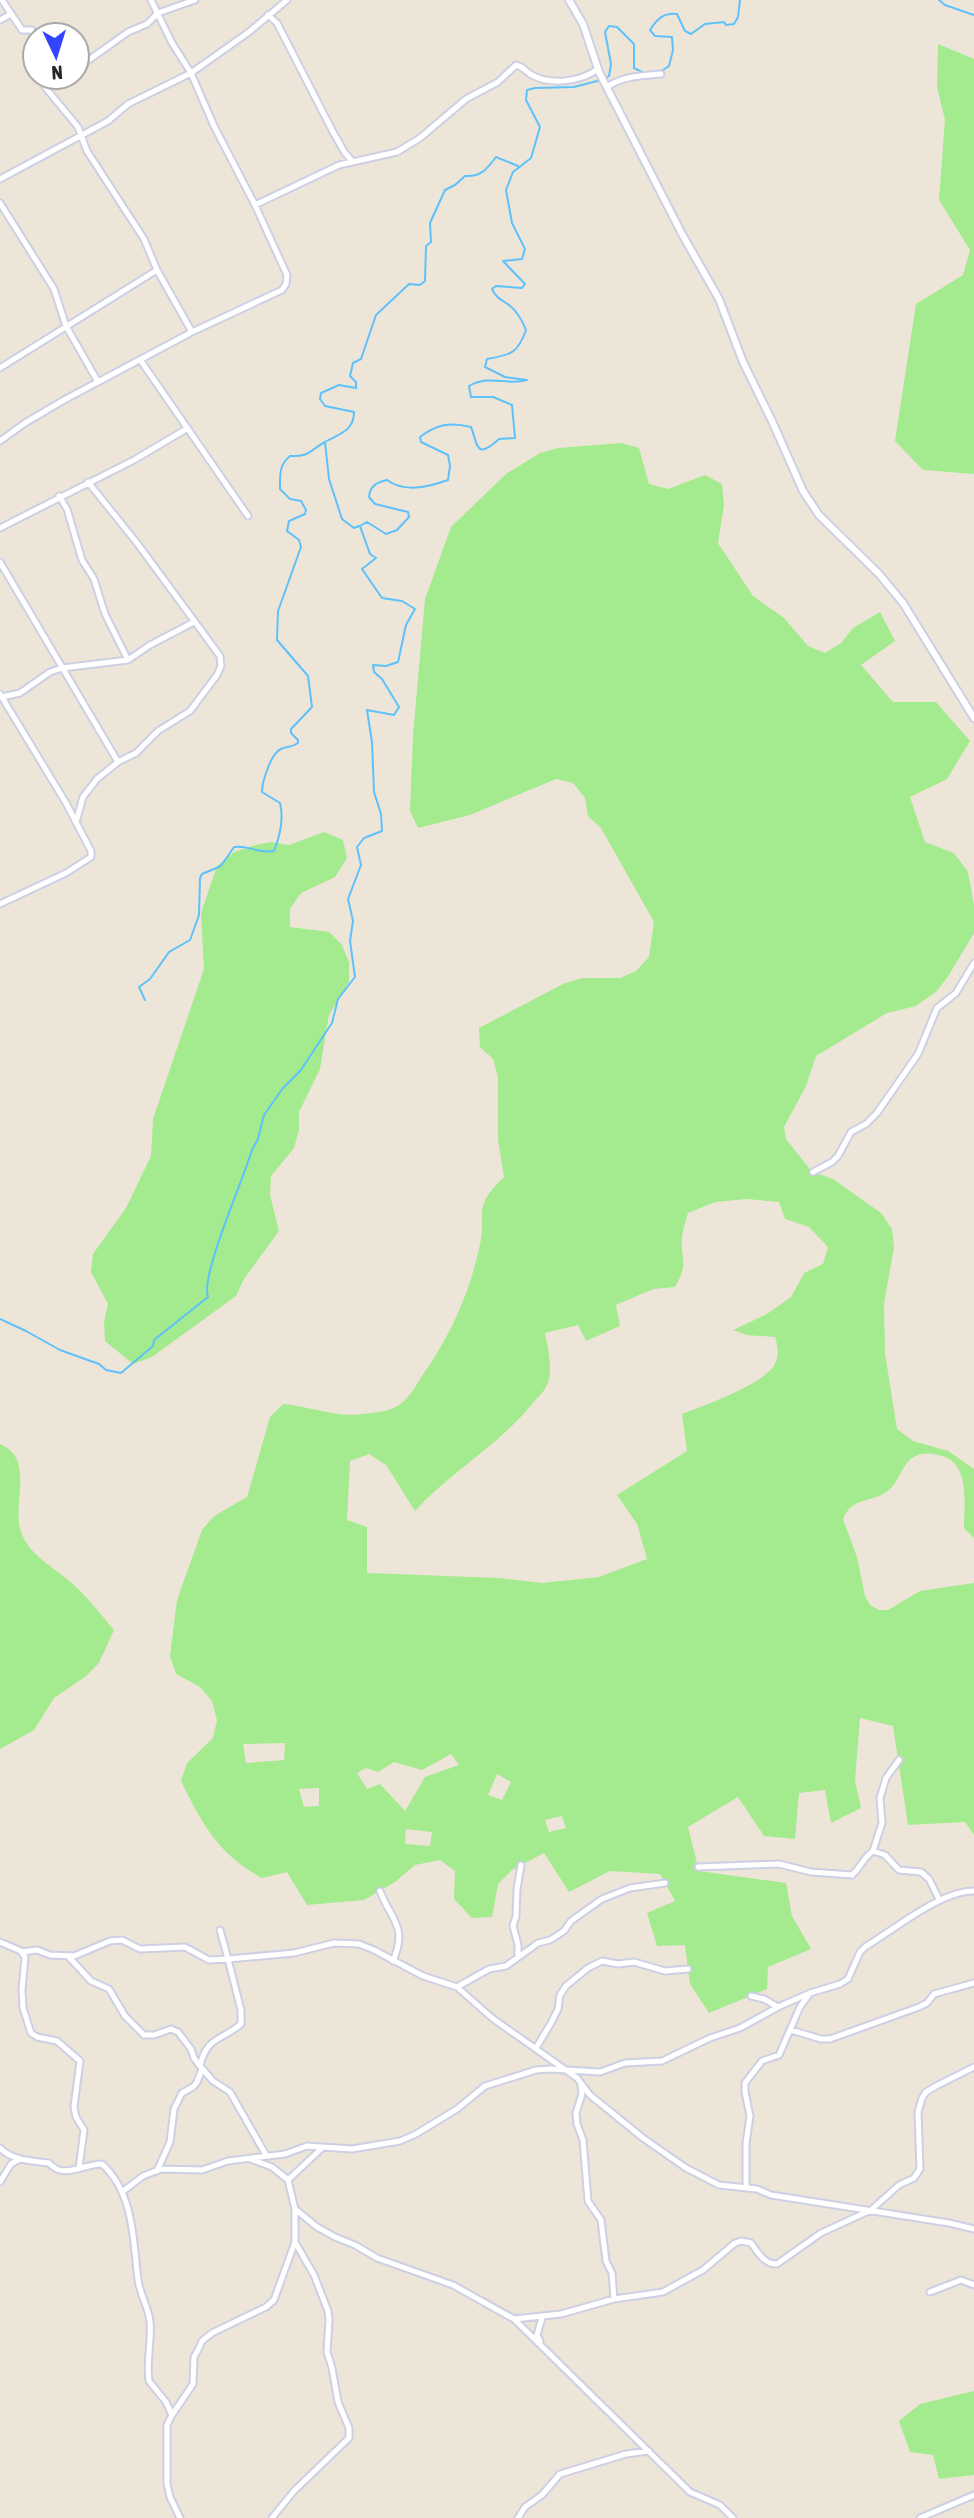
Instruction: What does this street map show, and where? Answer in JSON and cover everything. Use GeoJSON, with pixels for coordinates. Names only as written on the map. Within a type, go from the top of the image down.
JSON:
{"type":"FeatureCollection","features":[{"type":"Feature","properties":{"kind":"street"},"geometry":{"type":"LineString","coordinates":[[2,0],[21,29]]}},
{"type":"Feature","properties":{"kind":"street"},"geometry":{"type":"LineString","coordinates":[[0,441],[25,423],[98,382],[192,332],[282,289],[286,284],[287,275],[255,205],[214,126],[191,73],[172,43],[151,0]]}},
{"type":"Feature","properties":{"kind":"street"},"geometry":{"type":"LineString","coordinates":[[91,58],[128,32],[147,23],[158,13],[195,0]]}},
{"type":"Feature","properties":{"kind":"street"},"geometry":{"type":"LineString","coordinates":[[0,179],[108,121],[128,104],[191,73],[249,32],[287,0]]}},
{"type":"Feature","properties":{"kind":"street"},"geometry":{"type":"LineString","coordinates":[[569,0],[583,24],[598,71],[682,234],[719,299],[743,362],[803,491],[819,515],[879,574],[903,603],[974,718]]}},
{"type":"Feature","properties":{"kind":"street"},"geometry":{"type":"LineString","coordinates":[[0,20],[11,14]]}},
{"type":"Feature","properties":{"kind":"street"},"geometry":{"type":"LineString","coordinates":[[268,15],[277,23],[333,132],[345,153],[354,162]]}},
{"type":"Feature","properties":{"kind":"street"},"geometry":{"type":"LineString","coordinates":[[255,205],[339,165],[397,152],[420,138],[466,99],[498,82],[516,65],[524,67],[530,74],[541,79],[558,81],[572,81],[598,71]]}},
{"type":"Feature","properties":{"kind":"street"},"geometry":{"type":"LineString","coordinates":[[606,86],[630,77],[661,74]]}},
{"type":"Feature","properties":{"kind":"street"},"geometry":{"type":"LineString","coordinates":[[48,91],[82,134],[87,150],[144,239],[157,270],[192,332]]}},
{"type":"Feature","properties":{"kind":"street"},"geometry":{"type":"LineString","coordinates":[[0,203],[54,289],[66,326],[98,382]]}},
{"type":"Feature","properties":{"kind":"street"},"geometry":{"type":"LineString","coordinates":[[0,368],[157,270]]}},
{"type":"Feature","properties":{"kind":"street"},"geometry":{"type":"LineString","coordinates":[[141,361],[248,516]]}},
{"type":"Feature","properties":{"kind":"street"},"geometry":{"type":"LineString","coordinates":[[0,528],[134,460],[188,428]]}},
{"type":"Feature","properties":{"kind":"street"},"geometry":{"type":"LineString","coordinates":[[76,822],[83,796],[97,779],[118,762],[136,753],[158,731],[190,711],[221,666],[220,656],[137,543],[88,482]]}},
{"type":"Feature","properties":{"kind":"street"},"geometry":{"type":"LineString","coordinates":[[60,496],[67,509],[82,560],[94,579],[105,614],[128,660]]}},
{"type":"Feature","properties":{"kind":"street"},"geometry":{"type":"LineString","coordinates":[[0,562],[118,762]]}},
{"type":"Feature","properties":{"kind":"street"},"geometry":{"type":"LineString","coordinates":[[0,904],[66,873],[91,857],[91,850],[76,822],[1,696],[20,692],[50,672],[62,668],[128,660],[194,622]]}},
{"type":"Feature","properties":{"kind":"street"},"geometry":{"type":"LineString","coordinates":[[813,1172],[832,1162],[851,1132],[866,1124],[877,1113],[918,1054],[937,1008],[956,993],[974,963]]}},
{"type":"Feature","properties":{"kind":"street"},"geometry":{"type":"LineString","coordinates":[[698,1867],[779,1864],[811,1872],[852,1875],[873,1851],[882,1823],[880,1798],[886,1778],[899,1760]]}},
{"type":"Feature","properties":{"kind":"street"},"geometry":{"type":"LineString","coordinates":[[873,1851],[885,1855],[899,1870],[921,1872],[929,1879],[939,1899]]}},
{"type":"Feature","properties":{"kind":"street"},"geometry":{"type":"LineString","coordinates":[[519,1957],[513,1926],[521,1865]]}},
{"type":"Feature","properties":{"kind":"street"},"geometry":{"type":"LineString","coordinates":[[457,1987],[475,1976],[506,1966],[538,1944],[550,1940],[602,1899],[630,1888],[665,1883]]}},
{"type":"Feature","properties":{"kind":"street"},"geometry":{"type":"LineString","coordinates":[[380,1891],[398,1924],[393,1961]]}},
{"type":"Feature","properties":{"kind":"street"},"geometry":{"type":"LineString","coordinates":[[122,2192],[143,2176],[157,2171],[192,2171],[247,2158],[285,2154],[307,2146],[352,2149],[400,2141],[457,2109],[476,2092],[494,2083],[536,2070],[600,2072],[625,2063],[662,2061],[710,2038],[740,2028],[810,1993],[840,1984],[848,1979],[860,1952],[866,1947],[939,1899],[974,1891]]}},
{"type":"Feature","properties":{"kind":"street"},"geometry":{"type":"LineString","coordinates":[[157,2171],[170,2142],[174,2109],[182,2093],[193,2087],[201,2067],[203,2052],[209,2042],[241,2024],[241,2010],[220,1930]]}},
{"type":"Feature","properties":{"kind":"street"},"geometry":{"type":"LineString","coordinates":[[0,1942],[22,1952],[37,1950],[50,1955],[74,1956],[110,1941],[122,1940],[140,1949],[185,1947],[208,1960],[294,1953],[334,1943],[359,1944],[423,1976],[457,1987],[492,2018],[565,2070],[590,2095],[643,2138],[686,2168],[719,2185],[757,2189],[771,2195],[974,2229]]}},
{"type":"Feature","properties":{"kind":"street"},"geometry":{"type":"LineString","coordinates":[[22,1952],[23,2008],[31,2033],[37,2038],[57,2040],[80,2061],[74,2107],[76,2117],[84,2130],[79,2168]]}},
{"type":"Feature","properties":{"kind":"street"},"geometry":{"type":"LineString","coordinates":[[68,1956],[91,1981],[109,1989],[125,2016],[144,2035],[155,2035],[171,2029],[177,2032],[213,2081],[230,2092],[266,2155]]}},
{"type":"Feature","properties":{"kind":"street"},"geometry":{"type":"LineString","coordinates":[[536,2048],[558,2009],[560,1995],[566,1986],[588,1968],[602,1962],[634,1962],[665,1971],[688,1969]]}},
{"type":"Feature","properties":{"kind":"street"},"geometry":{"type":"LineString","coordinates":[[791,2030],[830,2039],[919,2007],[927,2003],[934,1994],[974,1983]]}},
{"type":"Feature","properties":{"kind":"street"},"geometry":{"type":"LineString","coordinates":[[746,2188],[746,2143],[750,2116],[745,2083],[762,2061],[779,2055],[800,2007],[810,1993]]}},
{"type":"Feature","properties":{"kind":"street"},"geometry":{"type":"LineString","coordinates":[[751,1996],[764,1999],[778,2007]]}},
{"type":"Feature","properties":{"kind":"street"},"geometry":{"type":"LineString","coordinates":[[513,2319],[542,2318],[614,2300],[663,2292],[703,2270],[741,2241],[751,2243],[761,2257],[777,2264],[821,2233],[871,2210],[899,2185],[914,2178],[919,2169],[918,2112],[926,2092],[974,2067]]}},
{"type":"Feature","properties":{"kind":"street"},"geometry":{"type":"LineString","coordinates":[[580,2083],[582,2094],[576,2113],[583,2140],[588,2201],[601,2220],[614,2300]]}},
{"type":"Feature","properties":{"kind":"street"},"geometry":{"type":"LineString","coordinates":[[0,2148],[6,2154],[38,2163],[49,2163],[55,2169],[65,2172],[92,2164],[102,2164],[116,2180],[129,2208],[130,2230],[138,2261],[138,2279],[150,2323],[147,2369],[149,2381],[172,2414]]}},
{"type":"Feature","properties":{"kind":"street"},"geometry":{"type":"LineString","coordinates":[[288,2180],[322,2148]]}},
{"type":"Feature","properties":{"kind":"street"},"geometry":{"type":"LineString","coordinates":[[180,2518],[167,2484],[166,2437],[172,2414],[193,2384],[194,2357],[202,2341],[212,2333],[266,2307],[274,2300],[295,2242],[295,2208],[288,2180],[272,2167],[247,2158]]}},
{"type":"Feature","properties":{"kind":"street"},"geometry":{"type":"LineString","coordinates":[[0,2182],[11,2164],[20,2159]]}},
{"type":"Feature","properties":{"kind":"street"},"geometry":{"type":"LineString","coordinates":[[295,2208],[317,2227],[335,2237],[377,2258],[453,2285],[513,2319],[690,2492],[720,2505],[733,2518]]}},
{"type":"Feature","properties":{"kind":"street"},"geometry":{"type":"LineString","coordinates":[[272,2518],[294,2491],[349,2438],[350,2433],[338,2402],[327,2352],[328,2311],[314,2274],[295,2242]]}},
{"type":"Feature","properties":{"kind":"street"},"geometry":{"type":"LineString","coordinates":[[930,2292],[961,2280],[974,2286]]}},
{"type":"Feature","properties":{"kind":"street"},"geometry":{"type":"LineString","coordinates":[[540,2344],[537,2334],[542,2318]]}},
{"type":"Feature","properties":{"kind":"street"},"geometry":{"type":"LineString","coordinates":[[518,2518],[525,2507],[542,2495],[560,2474],[649,2451]]}},
{"type":"Feature","properties":{"kind":"street"},"geometry":{"type":"LineString","coordinates":[[920,2518],[974,2495]]}},
{"type":"Feature","properties":{"kind":"green space"},"geometry":{"type":"Polygon","coordinates":[[[938,44],[974,59],[974,474],[923,470],[895,441],[916,304],[963,275],[970,250],[939,200],[945,120],[937,87],[938,44]]]}},
{"type":"Feature","properties":{"kind":"green space"},"geometry":{"type":"Polygon","coordinates":[[[622,443],[639,448],[649,484],[668,489],[705,475],[722,484],[724,505],[718,543],[753,596],[784,618],[808,646],[825,653],[841,643],[853,628],[880,612],[895,641],[861,665],[893,702],[936,702],[970,741],[947,779],[910,797],[925,842],[954,853],[968,872],[974,905],[974,933],[937,991],[916,1006],[887,1013],[816,1056],[806,1086],[784,1127],[786,1139],[812,1172],[833,1179],[881,1213],[892,1229],[894,1248],[884,1303],[885,1353],[897,1429],[913,1441],[948,1451],[974,1469],[974,1538],[964,1528],[961,1474],[949,1459],[938,1455],[921,1454],[912,1458],[890,1489],[851,1507],[843,1519],[857,1557],[865,1596],[870,1605],[879,1610],[888,1610],[920,1591],[974,1583],[974,1835],[965,1822],[908,1825],[893,1726],[860,1718],[855,1780],[861,1808],[831,1823],[825,1790],[799,1793],[795,1839],[764,1836],[738,1797],[688,1827],[699,1871],[786,1883],[792,1916],[811,1949],[768,1967],[767,1989],[709,2013],[690,1984],[685,1945],[657,1946],[647,1913],[675,1901],[660,1874],[610,1871],[569,1892],[544,1853],[512,1870],[498,1884],[492,1917],[472,1918],[454,1899],[455,1871],[440,1860],[415,1865],[395,1882],[364,1900],[307,1905],[287,1872],[262,1878],[223,1849],[196,1811],[181,1781],[187,1763],[213,1738],[217,1720],[212,1701],[200,1687],[176,1674],[170,1656],[177,1600],[202,1530],[214,1516],[247,1497],[270,1417],[283,1404],[353,1415],[396,1407],[409,1395],[432,1362],[464,1299],[479,1249],[484,1204],[504,1177],[498,1140],[498,1077],[493,1059],[480,1047],[479,1028],[563,984],[582,978],[620,978],[636,971],[649,957],[654,922],[601,828],[588,816],[585,798],[573,783],[556,779],[470,815],[418,828],[410,811],[413,735],[425,599],[451,527],[506,474],[540,453],[558,448],[622,443]],[[747,1199],[715,1202],[688,1213],[682,1236],[682,1272],[675,1287],[653,1289],[616,1305],[620,1326],[586,1341],[578,1325],[545,1333],[550,1368],[546,1387],[519,1419],[415,1511],[386,1465],[369,1454],[350,1461],[347,1520],[367,1527],[367,1573],[499,1578],[542,1583],[599,1577],[647,1559],[637,1524],[617,1495],[687,1451],[682,1414],[747,1386],[760,1379],[775,1364],[775,1337],[747,1335],[733,1330],[767,1314],[791,1297],[804,1273],[823,1264],[828,1247],[809,1227],[785,1219],[779,1202],[747,1199]],[[285,1743],[243,1744],[246,1763],[284,1760],[285,1743]],[[451,1754],[422,1770],[394,1762],[378,1772],[366,1768],[357,1773],[367,1789],[380,1784],[405,1811],[425,1777],[459,1765],[451,1754]],[[497,1774],[488,1795],[502,1800],[511,1782],[497,1774]],[[319,1788],[299,1789],[304,1807],[319,1806],[319,1788]],[[562,1816],[545,1820],[549,1832],[566,1828],[562,1816]],[[406,1829],[405,1844],[430,1846],[432,1832],[406,1829]]]}},
{"type":"Feature","properties":{"kind":"green space"},"geometry":{"type":"Polygon","coordinates":[[[324,832],[343,840],[347,858],[335,877],[301,893],[290,909],[290,927],[329,932],[342,945],[349,962],[349,982],[329,1015],[320,1069],[299,1112],[299,1130],[294,1148],[271,1176],[270,1195],[279,1231],[244,1279],[236,1296],[152,1357],[133,1364],[105,1341],[104,1322],[108,1304],[91,1272],[93,1254],[126,1208],[151,1156],[153,1119],[204,969],[201,913],[217,866],[234,852],[252,846],[270,842],[289,845],[324,832]]]}},
{"type":"Feature","properties":{"kind":"green space"},"geometry":{"type":"Polygon","coordinates":[[[0,1444],[11,1451],[20,1471],[19,1521],[25,1541],[37,1555],[79,1590],[114,1630],[99,1663],[85,1677],[54,1698],[34,1730],[0,1749],[0,1444]]]}},
{"type":"Feature","properties":{"kind":"green space"},"geometry":{"type":"Polygon","coordinates":[[[974,2391],[974,2475],[939,2479],[933,2455],[910,2452],[899,2421],[920,2404],[974,2391]]]}},
{"type":"Feature","properties":{"kind":"waterway"},"geometry":{"type":"LineString","coordinates":[[660,72],[669,66],[673,50],[672,37],[655,36],[650,30],[658,20],[668,14],[677,14],[685,31],[691,34],[705,24],[734,24],[738,17],[740,0]]}},
{"type":"Feature","properties":{"kind":"waterway"},"geometry":{"type":"LineString","coordinates":[[939,0],[945,5],[974,15]]}},
{"type":"Feature","properties":{"kind":"waterway"},"geometry":{"type":"LineString","coordinates":[[606,78],[609,76],[611,64],[605,32],[609,26],[617,27],[634,44],[634,68],[644,73]]}},
{"type":"Feature","properties":{"kind":"waterway"},"geometry":{"type":"LineString","coordinates":[[0,1319],[60,1350],[99,1364],[106,1370],[121,1373],[153,1346],[154,1340],[208,1297],[207,1286],[216,1249],[258,1139],[264,1115],[283,1088],[301,1070],[332,1023],[338,999],[355,977],[350,941],[353,921],[348,899],[361,865],[357,847],[364,838],[382,831],[381,814],[374,792],[372,742],[367,710],[394,715],[399,707],[382,679],[374,672],[373,665],[386,666],[398,662],[406,625],[415,609],[402,601],[382,598],[362,569],[376,558],[370,554],[360,526],[367,522],[386,534],[397,530],[409,517],[408,512],[375,504],[369,497],[370,493],[375,485],[387,480],[409,488],[425,487],[448,480],[448,455],[421,442],[420,437],[432,429],[450,425],[471,427],[481,449],[499,439],[515,438],[512,405],[493,397],[471,397],[469,386],[491,380],[527,380],[505,377],[485,367],[487,359],[512,352],[520,344],[526,330],[514,310],[497,297],[492,289],[496,286],[522,288],[525,284],[503,261],[522,259],[525,249],[512,223],[506,190],[513,172],[531,158],[540,127],[526,100],[527,90],[574,87],[601,80]]}},
{"type":"Feature","properties":{"kind":"waterway"},"geometry":{"type":"LineString","coordinates":[[145,1000],[139,987],[150,979],[169,952],[190,940],[199,915],[202,874],[221,866],[234,847],[274,851],[280,833],[280,803],[262,792],[264,782],[277,752],[298,743],[291,729],[312,707],[308,676],[277,640],[278,611],[301,547],[299,540],[287,531],[289,521],[305,514],[306,510],[301,501],[290,499],[280,489],[282,467],[290,456],[309,452],[349,428],[354,412],[325,406],[320,399],[321,393],[339,385],[356,388],[356,382],[350,376],[353,363],[361,359],[376,315],[409,284],[420,285],[425,281],[426,246],[431,242],[430,223],[445,190],[465,176],[483,171],[496,157],[518,166]]}},
{"type":"Feature","properties":{"kind":"waterway"},"geometry":{"type":"LineString","coordinates":[[325,442],[329,479],[342,519],[354,528],[359,526]]}}]}
